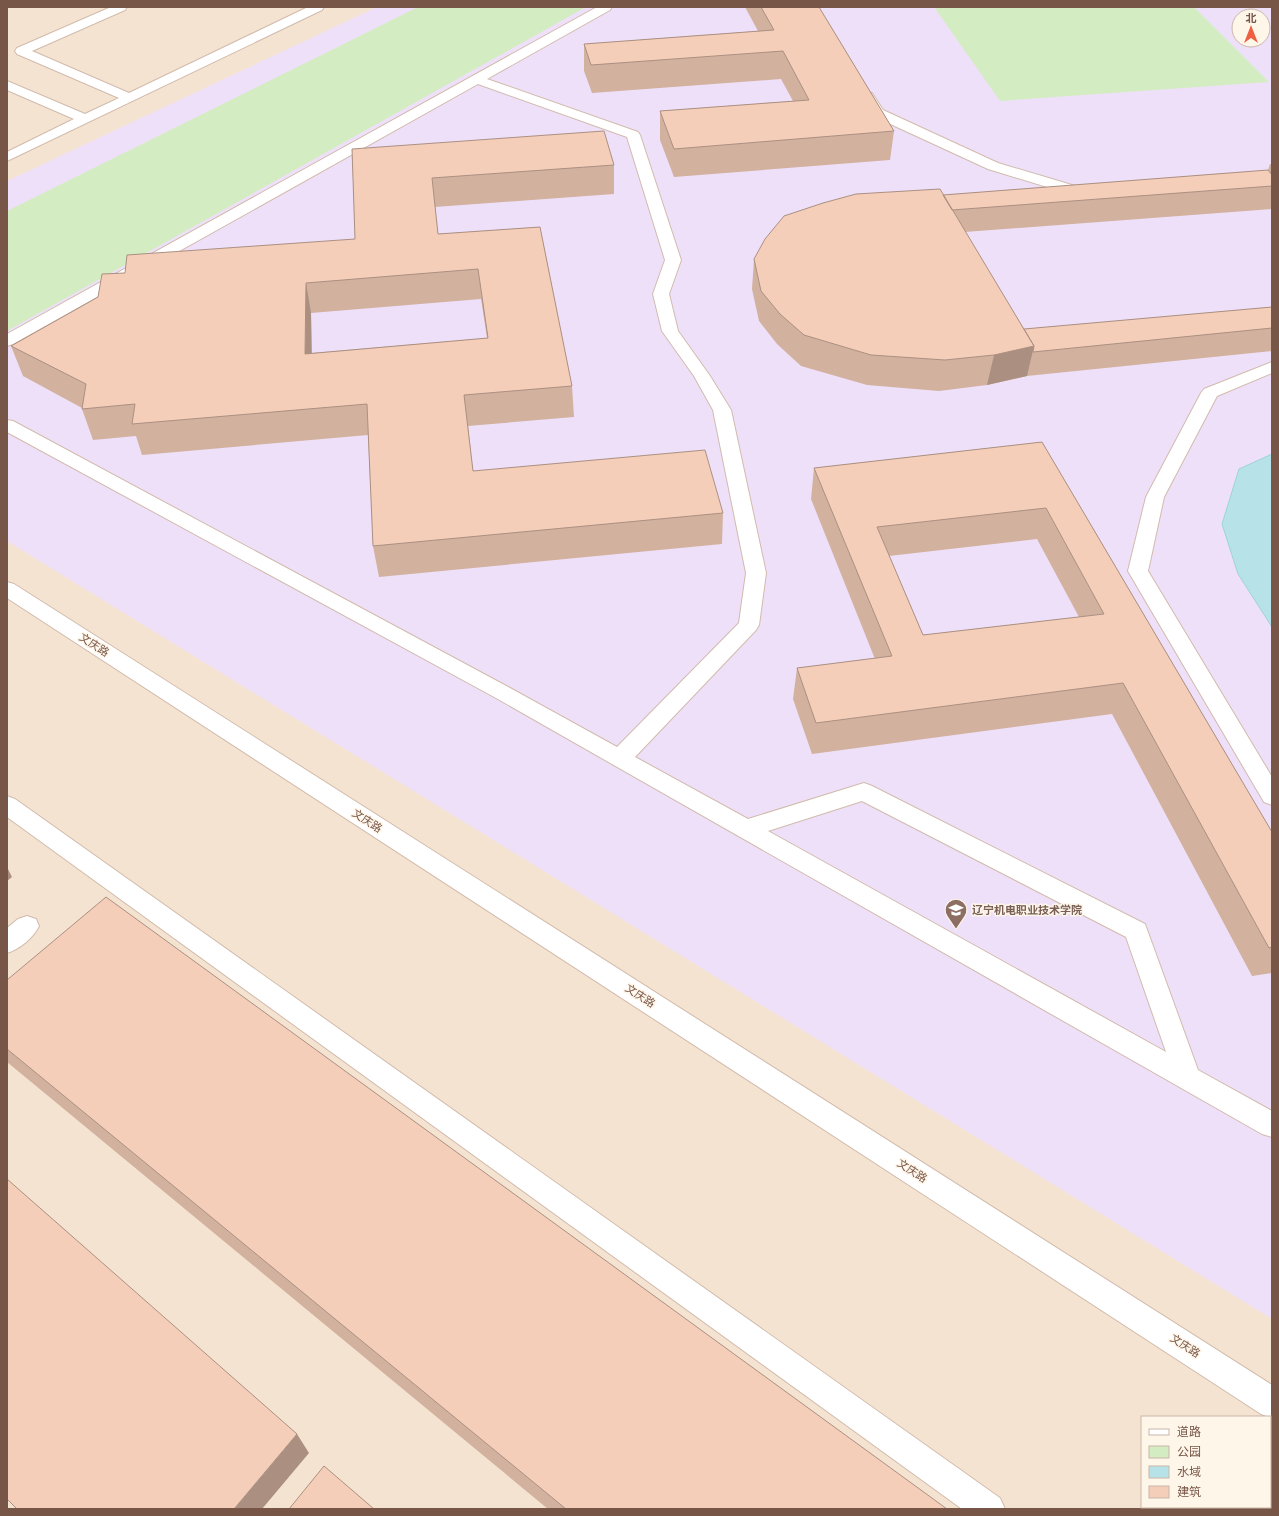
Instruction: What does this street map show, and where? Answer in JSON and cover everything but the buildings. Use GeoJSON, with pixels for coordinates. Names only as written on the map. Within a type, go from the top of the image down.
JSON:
{"type":"FeatureCollection","features":[{"type":"Feature","properties":{"kind":"street"},"geometry":{"type":"LineString","coordinates":[[121,7],[21,51],[130,98]]}},
{"type":"Feature","properties":{"kind":"street"},"geometry":{"type":"LineString","coordinates":[[7,157],[318,7]]}},
{"type":"Feature","properties":{"kind":"street"},"geometry":{"type":"LineString","coordinates":[[7,341],[606,7]]}},
{"type":"Feature","properties":{"kind":"street"},"geometry":{"type":"LineString","coordinates":[[476,79],[633,135],[673,260],[661,294],[670,331],[702,376],[722,410],[756,573],[749,625],[620,758]]}},
{"type":"Feature","properties":{"kind":"street"},"geometry":{"type":"LineString","coordinates":[[7,85],[85,119]]}},
{"type":"Feature","properties":{"kind":"street"},"geometry":{"type":"LineString","coordinates":[[862,87],[878,114],[993,166],[1083,194],[1099,193]]}},
{"type":"Feature","properties":{"kind":"street"},"geometry":{"type":"LineString","coordinates":[[1272,367],[1210,393],[1155,497],[1138,571],[1272,796]]}},
{"type":"Feature","properties":{"kind":"street"},"geometry":{"type":"LineString","coordinates":[[7,425],[503,692],[1272,1125]]}},
{"type":"Feature","properties":{"kind":"street","name":"文庆路"},"geometry":{"type":"LineString","coordinates":[[7,589],[1272,1403]]}},
{"type":"Feature","properties":{"kind":"street"},"geometry":{"type":"LineString","coordinates":[[746,829],[864,792],[1136,931],[1188,1078]]}},
{"type":"Feature","properties":{"kind":"street"},"geometry":{"type":"LineString","coordinates":[[7,805],[989,1509]]}},
{"type":"Feature","properties":{"kind":"street"},"geometry":{"type":"LineString","coordinates":[[7,943],[27,926]]}},
{"type":"Feature","properties":{"kind":"shaded area","name":"辽宁机电职业技术学院"},"geometry":{"type":"Polygon","coordinates":[[[7,7],[1272,7],[1272,1509],[7,1509],[7,7]]]}},
{"type":"Feature","properties":{"kind":"shaded area","name":"辽宁机电职业技术学院"},"geometry":{"type":"Polygon","coordinates":[[[377,7],[1272,7],[1272,1319],[7,541],[7,181],[377,7]]]}},
{"type":"Feature","properties":{"kind":"green space"},"geometry":{"type":"Polygon","coordinates":[[[418,7],[586,7],[7,331],[7,211],[418,7]]]}},
{"type":"Feature","properties":{"kind":"green space"},"geometry":{"type":"Polygon","coordinates":[[[934,7],[1194,7],[1231,44],[1231,48],[1235,48],[1269,82],[1000,101],[934,7]]]}},
{"type":"Feature","properties":{"kind":"water"},"geometry":{"type":"Polygon","coordinates":[[[1272,454],[1272,627],[1238,574],[1222,524],[1239,469],[1272,454]]]}},
{"type":"Feature","properties":{"kind":"place","name":"辽宁机电职业技术学院"},"geometry":{"type":"Point","coordinates":[956,930]}}]}
